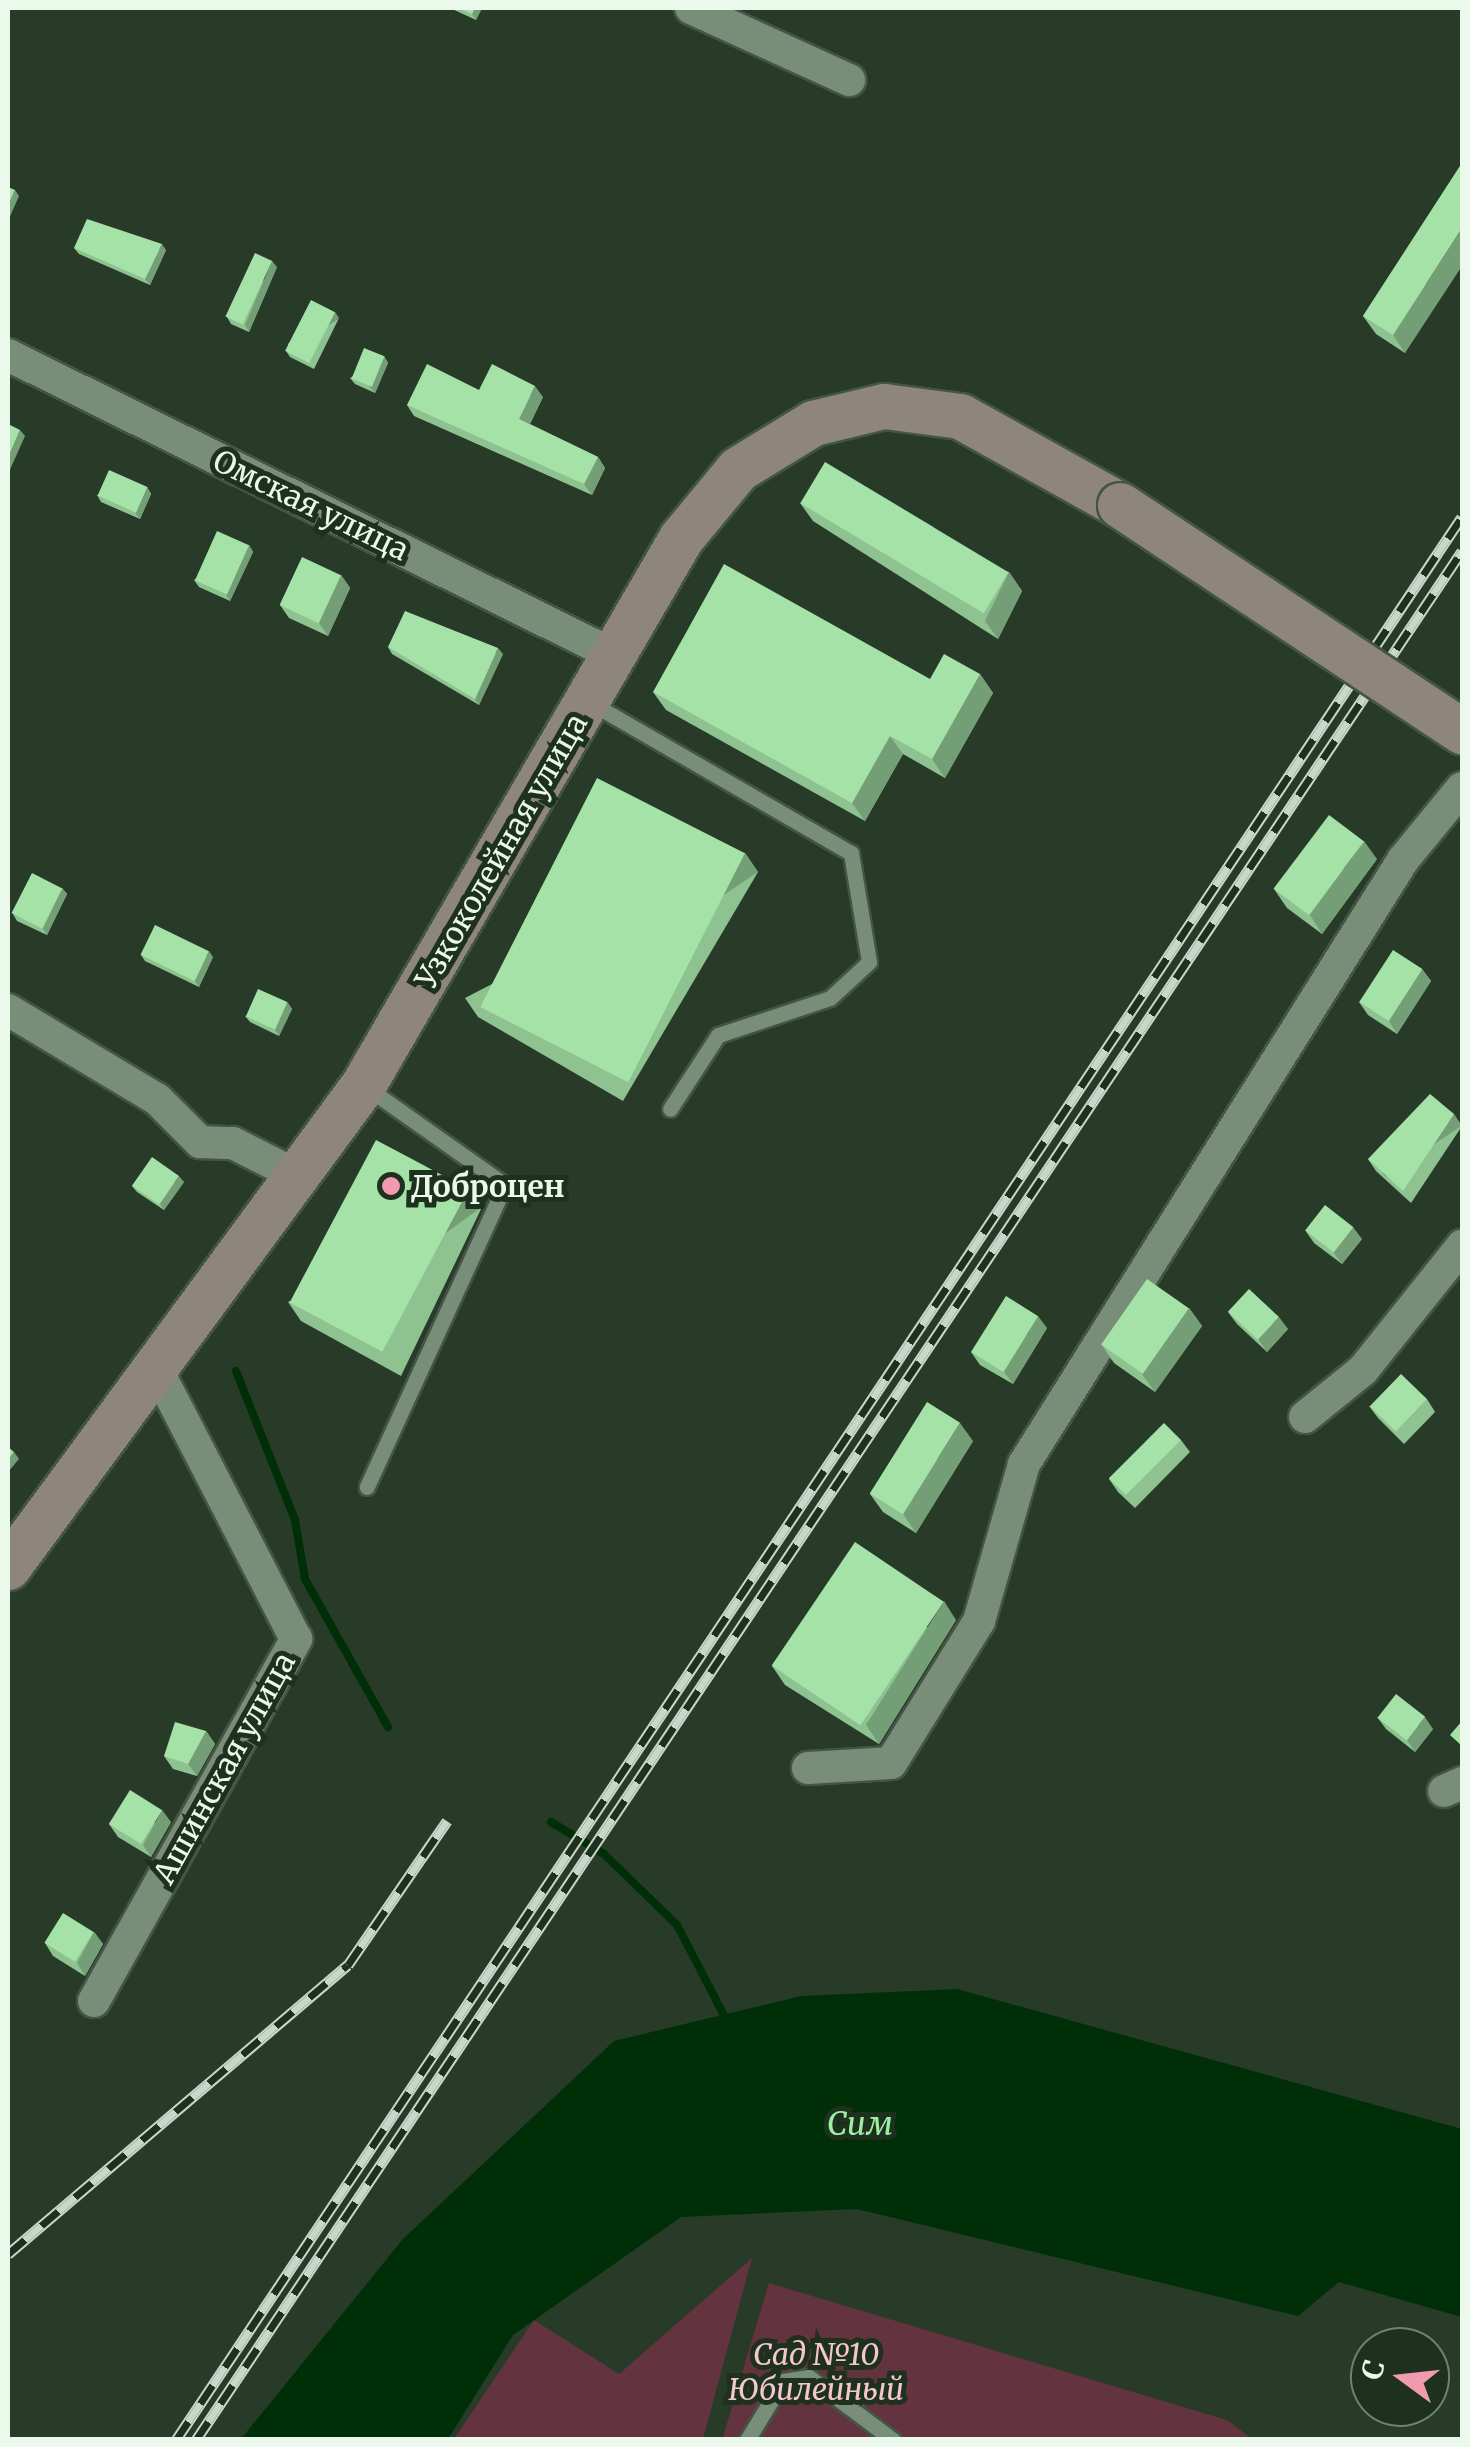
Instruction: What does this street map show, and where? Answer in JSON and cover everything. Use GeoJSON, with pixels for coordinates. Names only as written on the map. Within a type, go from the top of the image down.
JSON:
{"type":"FeatureCollection","features":[{"type":"Feature","properties":{"kind":"street"},"geometry":{"type":"LineString","coordinates":[[691,8],[849,80]]}},
{"type":"Feature","properties":{"kind":"street","name":"Омская улица"},"geometry":{"type":"LineString","coordinates":[[8,355],[614,655]]}},
{"type":"Feature","properties":{"kind":"street","name":"Узкоколейная улица"},"geometry":{"type":"LineString","coordinates":[[8,1567],[158,1372],[362,1085],[681,538],[738,469],[813,423],[884,406],[960,416],[1120,505],[1462,731]]}},
{"type":"Feature","properties":{"kind":"street"},"geometry":{"type":"LineString","coordinates":[[808,1768],[892,1763],[979,1621],[1024,1464],[1372,908],[1462,788]]}},
{"type":"Feature","properties":{"kind":"street"},"geometry":{"type":"LineString","coordinates":[[8,1010],[157,1099],[200,1142],[233,1143],[300,1177]]}},
{"type":"Feature","properties":{"kind":"street"},"geometry":{"type":"LineString","coordinates":[[1304,1417],[1363,1370],[1462,1246]]}},
{"type":"Feature","properties":{"kind":"street","name":"Ашинская улица"},"geometry":{"type":"LineString","coordinates":[[94,2001],[296,1639],[158,1372]]}},
{"type":"Feature","properties":{"kind":"lane"},"geometry":{"type":"LineString","coordinates":[[588,701],[852,854],[869,962],[830,998],[718,1036],[670,1109]]}},
{"type":"Feature","properties":{"kind":"lane"},"geometry":{"type":"LineString","coordinates":[[362,1085],[505,1185],[367,1487]]}},
{"type":"Feature","properties":{"kind":"lane"},"geometry":{"type":"LineString","coordinates":[[747,2440],[783,2381],[809,2378],[892,2440]]}},
{"type":"Feature","properties":{"kind":"green space"},"geometry":{"type":"Polygon","coordinates":[[[752,2258],[703,2439],[454,2439],[534,2320],[619,2374],[752,2258]]]}},
{"type":"Feature","properties":{"kind":"green space","name":"Сад №10 Юбилейный"},"geometry":{"type":"Polygon","coordinates":[[[769,2283],[1227,2420],[1252,2439],[722,2440],[769,2283]]]}},
{"type":"Feature","properties":{"kind":"water","name":"Сим"},"geometry":{"type":"Polygon","coordinates":[[[957,1989],[1462,2129],[1462,2317],[1339,2282],[1298,2316],[857,2209],[681,2217],[513,2335],[448,2439],[241,2439],[403,2239],[614,2041],[801,1996],[957,1989]]]}},
{"type":"Feature","properties":{"kind":"building"},"geometry":{"type":"Polygon","coordinates":[[[1462,163],[1462,228],[1393,335],[1363,316],[1462,163]]]}},
{"type":"Feature","properties":{"kind":"building"},"geometry":{"type":"Polygon","coordinates":[[[8,187],[15,190],[8,206],[8,187]]]}},
{"type":"Feature","properties":{"kind":"building"},"geometry":{"type":"Polygon","coordinates":[[[87,219],[162,244],[145,279],[74,248],[87,219]]]}},
{"type":"Feature","properties":{"kind":"building"},"geometry":{"type":"Polygon","coordinates":[[[255,253],[272,261],[243,324],[225,316],[255,253]]]}},
{"type":"Feature","properties":{"kind":"building"},"geometry":{"type":"Polygon","coordinates":[[[311,300],[335,312],[309,363],[285,351],[311,300]]]}},
{"type":"Feature","properties":{"kind":"building"},"geometry":{"type":"Polygon","coordinates":[[[364,348],[384,356],[372,387],[352,379],[364,348]]]}},
{"type":"Feature","properties":{"kind":"building"},"geometry":{"type":"Polygon","coordinates":[[[427,364],[479,390],[492,364],[535,386],[519,419],[598,457],[584,484],[407,405],[427,364]]]}},
{"type":"Feature","properties":{"kind":"building"},"geometry":{"type":"Polygon","coordinates":[[[8,424],[20,430],[8,458],[8,424]]]}},
{"type":"Feature","properties":{"kind":"building"},"geometry":{"type":"Polygon","coordinates":[[[825,462],[1008,572],[984,613],[800,503],[825,462]]]}},
{"type":"Feature","properties":{"kind":"building"},"geometry":{"type":"Polygon","coordinates":[[[109,470],[147,487],[136,513],[98,496],[109,470]]]}},
{"type":"Feature","properties":{"kind":"building"},"geometry":{"type":"Polygon","coordinates":[[[217,531],[249,545],[227,595],[195,580],[217,531]]]}},
{"type":"Feature","properties":{"kind":"building"},"geometry":{"type":"Polygon","coordinates":[[[302,557],[341,575],[319,623],[280,605],[302,557]]]}},
{"type":"Feature","properties":{"kind":"building"},"geometry":{"type":"Polygon","coordinates":[[[724,564],[930,679],[944,654],[980,674],[932,759],[890,736],[852,803],[653,692],[724,564]]]}},
{"type":"Feature","properties":{"kind":"building"},"geometry":{"type":"Polygon","coordinates":[[[405,611],[498,648],[475,699],[388,647],[405,611]]]}},
{"type":"Feature","properties":{"kind":"building"},"geometry":{"type":"Polygon","coordinates":[[[597,778],[745,853],[628,1082],[480,1007],[597,778]]]}},
{"type":"Feature","properties":{"kind":"building"},"geometry":{"type":"Polygon","coordinates":[[[1329,815],[1364,841],[1309,915],[1274,888],[1329,815]]]}},
{"type":"Feature","properties":{"kind":"building"},"geometry":{"type":"Polygon","coordinates":[[[32,873],[62,888],[42,929],[12,913],[32,873]]]}},
{"type":"Feature","properties":{"kind":"building"},"geometry":{"type":"Polygon","coordinates":[[[155,925],[209,951],[194,981],[141,955],[155,925]]]}},
{"type":"Feature","properties":{"kind":"building"},"geometry":{"type":"Polygon","coordinates":[[[1393,950],[1422,969],[1389,1021],[1359,1002],[1393,950]]]}},
{"type":"Feature","properties":{"kind":"building"},"geometry":{"type":"Polygon","coordinates":[[[258,989],[287,1002],[275,1029],[246,1016],[258,989]]]}},
{"type":"Feature","properties":{"kind":"building"},"geometry":{"type":"Polygon","coordinates":[[[1430,1094],[1454,1114],[1403,1191],[1368,1159],[1430,1094]]]}},
{"type":"Feature","properties":{"kind":"building"},"geometry":{"type":"Polygon","coordinates":[[[376,1140],[469,1189],[382,1352],[290,1302],[376,1140]]]}},
{"type":"Feature","properties":{"kind":"building"},"geometry":{"type":"Polygon","coordinates":[[[152,1157],[179,1176],[159,1205],[132,1186],[152,1157]]]}},
{"type":"Feature","properties":{"kind":"building"},"geometry":{"type":"Polygon","coordinates":[[[1325,1205],[1353,1227],[1334,1252],[1305,1230],[1325,1205]]]}},
{"type":"Feature","properties":{"kind":"building"},"geometry":{"type":"Polygon","coordinates":[[[1147,1279],[1189,1308],[1143,1374],[1101,1345],[1147,1279]]]}},
{"type":"Feature","properties":{"kind":"building"},"geometry":{"type":"Polygon","coordinates":[[[1249,1289],[1279,1317],[1258,1340],[1228,1312],[1249,1289]]]}},
{"type":"Feature","properties":{"kind":"building"},"geometry":{"type":"Polygon","coordinates":[[[1006,1296],[1038,1316],[1003,1372],[971,1352],[1006,1296]]]}},
{"type":"Feature","properties":{"kind":"building"},"geometry":{"type":"Polygon","coordinates":[[[1401,1374],[1427,1399],[1396,1431],[1370,1406],[1401,1374]]]}},
{"type":"Feature","properties":{"kind":"building"},"geometry":{"type":"Polygon","coordinates":[[[927,1402],[960,1423],[903,1514],[870,1494],[927,1402]]]}},
{"type":"Feature","properties":{"kind":"building"},"geometry":{"type":"Polygon","coordinates":[[[1164,1423],[1181,1440],[1126,1495],[1109,1478],[1164,1423]]]}},
{"type":"Feature","properties":{"kind":"building"},"geometry":{"type":"Polygon","coordinates":[[[855,1542],[944,1602],[860,1725],[772,1666],[855,1542]]]}},
{"type":"Feature","properties":{"kind":"building"},"geometry":{"type":"Polygon","coordinates":[[[1396,1694],[1425,1717],[1407,1740],[1378,1718],[1396,1694]]]}},
{"type":"Feature","properties":{"kind":"building"},"geometry":{"type":"Polygon","coordinates":[[[1462,1721],[1462,1746],[1450,1735],[1462,1721]]]}},
{"type":"Feature","properties":{"kind":"building"},"geometry":{"type":"Polygon","coordinates":[[[175,1722],[206,1731],[188,1764],[164,1756],[175,1722]]]}},
{"type":"Feature","properties":{"kind":"building"},"geometry":{"type":"Polygon","coordinates":[[[130,1790],[162,1810],[141,1844],[109,1824],[130,1790]]]}},
{"type":"Feature","properties":{"kind":"building"},"geometry":{"type":"Polygon","coordinates":[[[63,1913],[94,1932],[75,1962],[44,1943],[63,1913]]]}},
{"type":"Feature","properties":{"kind":"waterway"},"geometry":{"type":"LineString","coordinates":[[236,1371],[295,1520],[305,1579],[388,1727]]}},
{"type":"Feature","properties":{"kind":"waterway"},"geometry":{"type":"LineString","coordinates":[[551,1822],[604,1854],[677,1925],[726,2019]]}},
{"type":"Feature","properties":{"kind":"railway"},"geometry":{"type":"LineString","coordinates":[[176,2440],[1462,517]]}},
{"type":"Feature","properties":{"kind":"railway"},"geometry":{"type":"LineString","coordinates":[[196,2440],[1462,551]]}},
{"type":"Feature","properties":{"kind":"railway"},"geometry":{"type":"LineString","coordinates":[[8,2254],[348,1965],[447,1821]]}},
{"type":"Feature","properties":{"kind":"place","name":"Доброцен"},"geometry":{"type":"Point","coordinates":[391,1186]}}]}
